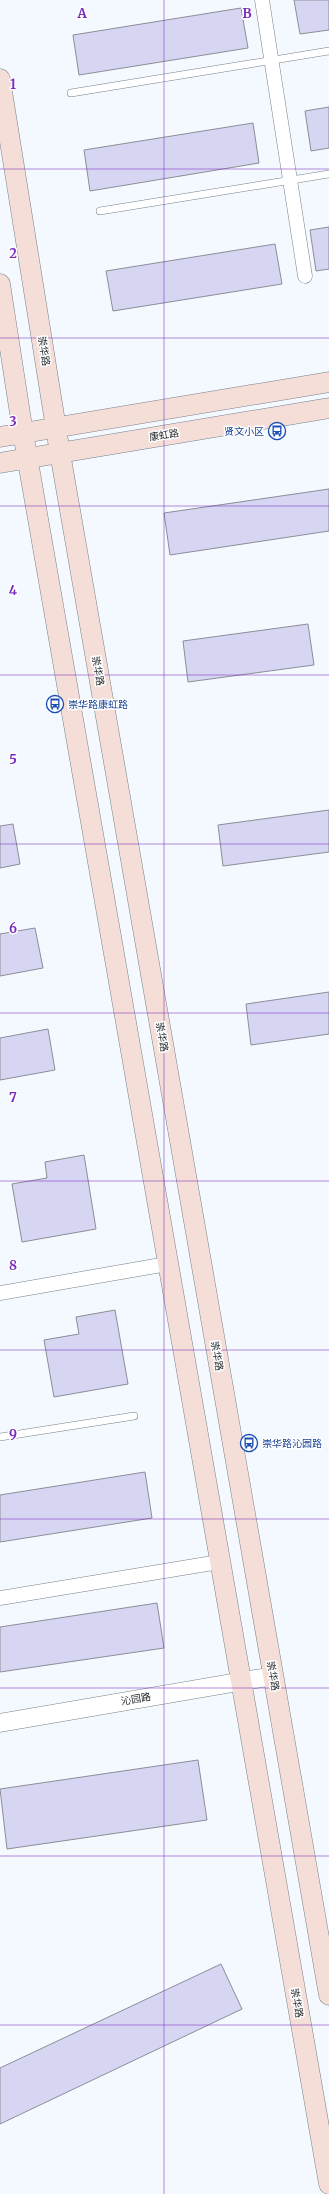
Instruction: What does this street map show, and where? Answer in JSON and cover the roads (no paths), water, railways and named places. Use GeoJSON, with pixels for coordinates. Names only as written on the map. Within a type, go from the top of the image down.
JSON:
{"type":"FeatureCollection","features":[{"type":"Feature","properties":{"kind":"main road","name":"崇华路"},"geometry":{"type":"LineString","coordinates":[[0,79],[60,453],[272,1676],[329,1994]]}},
{"type":"Feature","properties":{"kind":"main road","name":"崇华路"},"geometry":{"type":"LineString","coordinates":[[0,284],[23,433],[219,1562],[329,2184]]}},
{"type":"Feature","properties":{"kind":"main road"},"geometry":{"type":"LineString","coordinates":[[0,437],[329,382]]}},
{"type":"Feature","properties":{"kind":"main road","name":"康虹路"},"geometry":{"type":"LineString","coordinates":[[0,463],[329,408]]}},
{"type":"Feature","properties":{"kind":"street"},"geometry":{"type":"LineString","coordinates":[[262,0],[305,276]]}},
{"type":"Feature","properties":{"kind":"street"},"geometry":{"type":"LineString","coordinates":[[0,1293],[168,1264]]}},
{"type":"Feature","properties":{"kind":"street"},"geometry":{"type":"LineString","coordinates":[[0,1598],[219,1562]]}},
{"type":"Feature","properties":{"kind":"street","name":"沁园路"},"geometry":{"type":"LineString","coordinates":[[0,1723],[272,1676]]}},
{"type":"Feature","properties":{"kind":"lane"},"geometry":{"type":"LineString","coordinates":[[71,93],[329,51]]}},
{"type":"Feature","properties":{"kind":"lane"},"geometry":{"type":"LineString","coordinates":[[100,211],[329,174]]}},
{"type":"Feature","properties":{"kind":"lane"},"geometry":{"type":"LineString","coordinates":[[0,1437],[134,1416]]}},
{"type":"Feature","properties":{"kind":"place","name":"贤文小区"},"geometry":{"type":"Point","coordinates":[277,431]}},
{"type":"Feature","properties":{"kind":"place","name":"崇华路康虹路"},"geometry":{"type":"Point","coordinates":[55,704]}},
{"type":"Feature","properties":{"kind":"place","name":"崇华路沁园路"},"geometry":{"type":"Point","coordinates":[249,1443]}}]}
